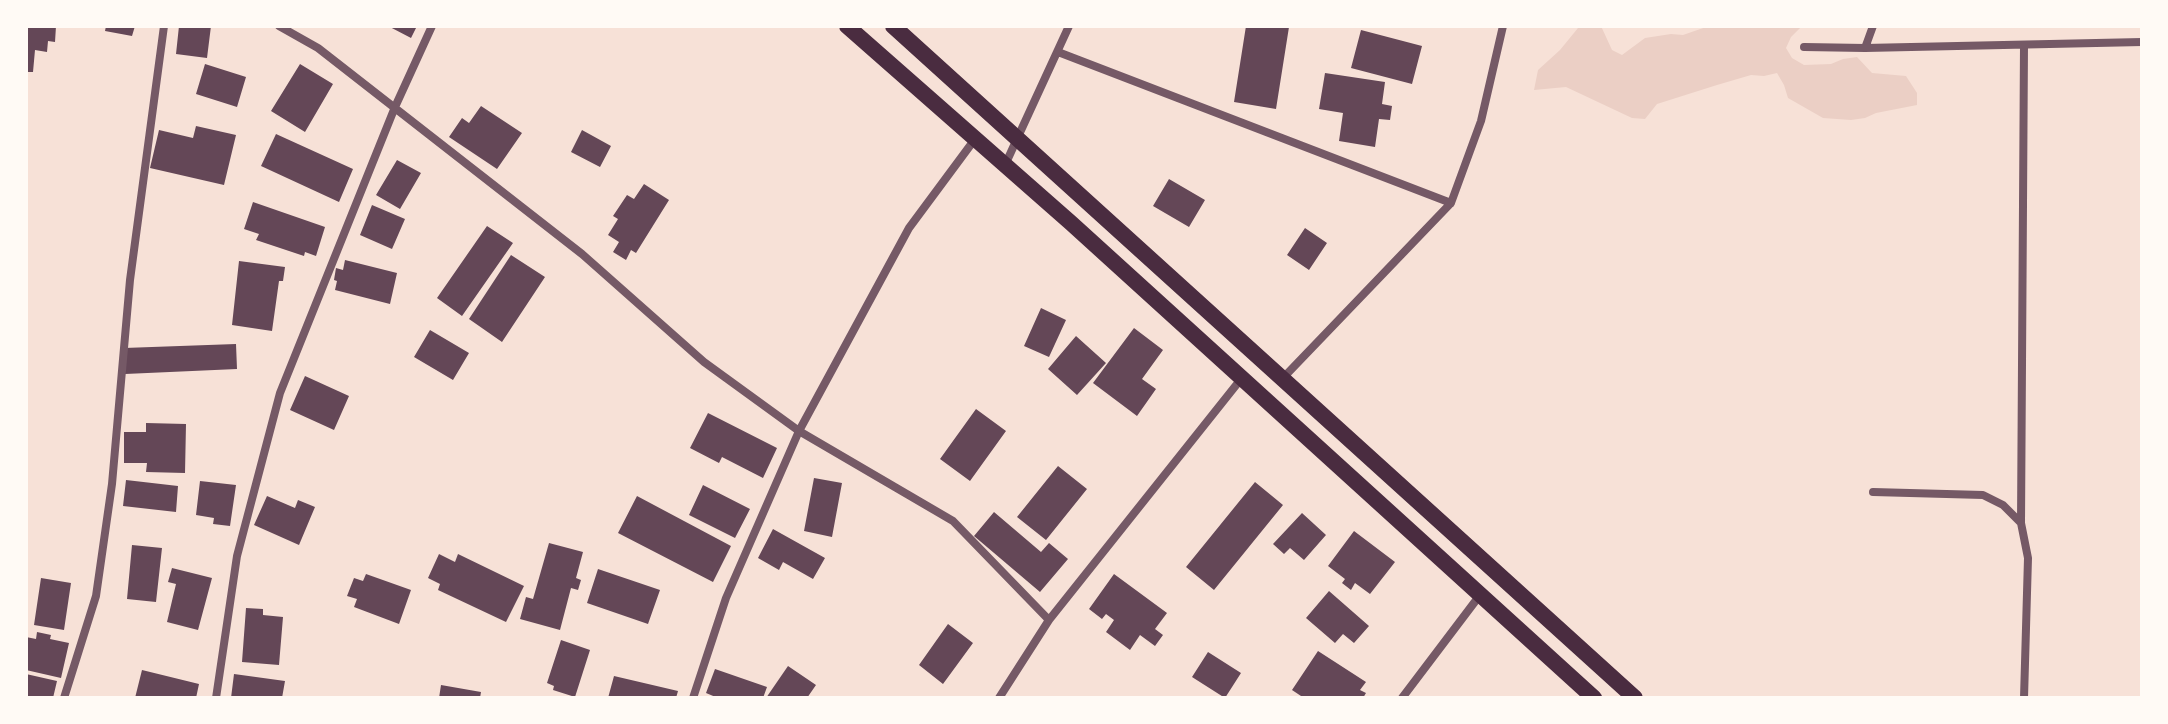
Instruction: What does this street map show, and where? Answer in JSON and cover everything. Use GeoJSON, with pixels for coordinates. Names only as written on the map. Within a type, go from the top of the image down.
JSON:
{"type":"FeatureCollection","features":[{"type":"Feature","properties":{"kind":"highway"},"geometry":{"type":"LineString","coordinates":[[847,26],[1071,223],[1594,698]]}},
{"type":"Feature","properties":{"kind":"highway"},"geometry":{"type":"LineString","coordinates":[[893,26],[1635,698]]}},
{"type":"Feature","properties":{"kind":"highway"},"geometry":{"type":"LineString","coordinates":[[1071,223],[1089,201]]}},
{"type":"Feature","properties":{"kind":"street"},"geometry":{"type":"LineString","coordinates":[[64,698],[96,596],[112,484],[130,280],[164,26]]}},
{"type":"Feature","properties":{"kind":"street"},"geometry":{"type":"LineString","coordinates":[[279,26],[318,48],[582,254],[704,362],[799,431],[953,521],[1049,620]]}},
{"type":"Feature","properties":{"kind":"street"},"geometry":{"type":"LineString","coordinates":[[216,698],[237,556],[280,393],[395,107],[432,26]]}},
{"type":"Feature","properties":{"kind":"street"},"geometry":{"type":"LineString","coordinates":[[1005,166],[1069,26]]}},
{"type":"Feature","properties":{"kind":"street"},"geometry":{"type":"LineString","coordinates":[[1282,379],[1451,203],[1481,121],[1503,26]]}},
{"type":"Feature","properties":{"kind":"street"},"geometry":{"type":"LineString","coordinates":[[1865,48],[1873,26]]}},
{"type":"Feature","properties":{"kind":"street"},"geometry":{"type":"LineString","coordinates":[[1804,47],[2142,42]]}},
{"type":"Feature","properties":{"kind":"street"},"geometry":{"type":"LineString","coordinates":[[2024,45],[2021,523],[2028,558],[2024,698]]}},
{"type":"Feature","properties":{"kind":"street"},"geometry":{"type":"LineString","coordinates":[[1058,52],[1451,203]]}},
{"type":"Feature","properties":{"kind":"street"},"geometry":{"type":"LineString","coordinates":[[693,698],[726,598],[799,431],[909,228],[975,139]]}},
{"type":"Feature","properties":{"kind":"street"},"geometry":{"type":"LineString","coordinates":[[999,698],[1049,620],[1241,379]]}},
{"type":"Feature","properties":{"kind":"street"},"geometry":{"type":"LineString","coordinates":[[1873,492],[1983,495],[2003,505],[2021,523]]}},
{"type":"Feature","properties":{"kind":"street"},"geometry":{"type":"LineString","coordinates":[[1402,698],[1480,595]]}},
{"type":"Feature","properties":{"kind":"shaded area"},"geometry":{"type":"Polygon","coordinates":[[[1575,26],[1601,26],[1612,50],[1622,55],[1645,38],[1683,35],[1709,26],[1802,26],[1791,37],[1786,48],[1792,58],[1804,65],[1831,64],[1857,57],[1872,73],[1906,76],[1917,93],[1917,105],[1851,120],[1823,118],[1788,98],[1777,73],[1751,75],[1717,85],[1657,104],[1645,119],[1632,118],[1566,87],[1534,90],[1538,70],[1560,50],[1578,28],[1575,26]]]}},
{"type":"Feature","properties":{"kind":"building"},"geometry":{"type":"Polygon","coordinates":[[[26,26],[56,26],[55,42],[48,41],[47,52],[35,50],[33,72],[26,72],[26,26]]]}},
{"type":"Feature","properties":{"kind":"building"},"geometry":{"type":"Polygon","coordinates":[[[106,26],[135,26],[132,36],[105,31],[106,26]]]}},
{"type":"Feature","properties":{"kind":"building"},"geometry":{"type":"Polygon","coordinates":[[[179,26],[211,26],[207,58],[176,54],[179,26]]]}},
{"type":"Feature","properties":{"kind":"building"},"geometry":{"type":"Polygon","coordinates":[[[388,26],[417,26],[411,38],[388,26]]]}},
{"type":"Feature","properties":{"kind":"building"},"geometry":{"type":"Polygon","coordinates":[[[1246,26],[1289,27],[1276,109],[1234,102],[1246,26]]]}},
{"type":"Feature","properties":{"kind":"building"},"geometry":{"type":"Polygon","coordinates":[[[1361,30],[1422,46],[1412,84],[1351,68],[1361,30]]]}},
{"type":"Feature","properties":{"kind":"building"},"geometry":{"type":"Polygon","coordinates":[[[205,64],[246,77],[237,107],[196,94],[205,64]]]}},
{"type":"Feature","properties":{"kind":"building"},"geometry":{"type":"Polygon","coordinates":[[[300,64],[333,84],[305,132],[271,111],[300,64]]]}},
{"type":"Feature","properties":{"kind":"building"},"geometry":{"type":"Polygon","coordinates":[[[1325,73],[1385,82],[1382,104],[1392,106],[1390,120],[1379,119],[1375,147],[1339,141],[1343,113],[1319,109],[1325,73]]]}},
{"type":"Feature","properties":{"kind":"building"},"geometry":{"type":"Polygon","coordinates":[[[481,106],[522,133],[497,169],[449,137],[462,118],[469,123],[481,106]]]}},
{"type":"Feature","properties":{"kind":"building"},"geometry":{"type":"Polygon","coordinates":[[[196,126],[236,135],[224,185],[150,168],[159,130],[193,138],[196,126]]]}},
{"type":"Feature","properties":{"kind":"building"},"geometry":{"type":"Polygon","coordinates":[[[582,130],[611,146],[600,167],[571,152],[582,130]]]}},
{"type":"Feature","properties":{"kind":"building"},"geometry":{"type":"Polygon","coordinates":[[[276,134],[353,169],[339,202],[261,166],[276,134]]]}},
{"type":"Feature","properties":{"kind":"building"},"geometry":{"type":"Polygon","coordinates":[[[397,160],[421,173],[400,209],[376,195],[397,160]]]}},
{"type":"Feature","properties":{"kind":"building"},"geometry":{"type":"Polygon","coordinates":[[[1169,179],[1205,200],[1189,227],[1153,206],[1169,179]]]}},
{"type":"Feature","properties":{"kind":"building"},"geometry":{"type":"Polygon","coordinates":[[[644,184],[669,200],[636,253],[631,250],[626,260],[613,252],[619,242],[608,235],[618,219],[613,216],[627,195],[634,199],[644,184]]]}},
{"type":"Feature","properties":{"kind":"building"},"geometry":{"type":"Polygon","coordinates":[[[253,202],[325,227],[316,256],[305,252],[304,256],[256,240],[259,234],[244,229],[253,202]]]}},
{"type":"Feature","properties":{"kind":"building"},"geometry":{"type":"Polygon","coordinates":[[[372,205],[405,219],[392,249],[360,235],[372,205]]]}},
{"type":"Feature","properties":{"kind":"building"},"geometry":{"type":"Polygon","coordinates":[[[487,226],[513,243],[462,316],[437,298],[487,226]]]}},
{"type":"Feature","properties":{"kind":"building"},"geometry":{"type":"Polygon","coordinates":[[[1305,228],[1327,243],[1309,270],[1287,255],[1305,228]]]}},
{"type":"Feature","properties":{"kind":"building"},"geometry":{"type":"Polygon","coordinates":[[[511,255],[545,277],[502,342],[469,319],[511,255]]]}},
{"type":"Feature","properties":{"kind":"building"},"geometry":{"type":"Polygon","coordinates":[[[345,260],[397,273],[390,304],[335,290],[336,268],[343,270],[345,260]]]}},
{"type":"Feature","properties":{"kind":"building"},"geometry":{"type":"Polygon","coordinates":[[[239,261],[285,267],[283,281],[279,281],[272,331],[232,325],[239,261]]]}},
{"type":"Feature","properties":{"kind":"building"},"geometry":{"type":"Polygon","coordinates":[[[1041,308],[1066,320],[1049,357],[1024,346],[1041,308]]]}},
{"type":"Feature","properties":{"kind":"building"},"geometry":{"type":"Polygon","coordinates":[[[1134,328],[1163,350],[1142,379],[1156,389],[1137,416],[1093,383],[1134,328]]]}},
{"type":"Feature","properties":{"kind":"building"},"geometry":{"type":"Polygon","coordinates":[[[430,330],[469,353],[453,380],[414,357],[430,330]]]}},
{"type":"Feature","properties":{"kind":"building"},"geometry":{"type":"Polygon","coordinates":[[[1076,336],[1106,363],[1077,395],[1048,369],[1076,336]]]}},
{"type":"Feature","properties":{"kind":"building"},"geometry":{"type":"Polygon","coordinates":[[[236,344],[237,369],[125,374],[124,348],[236,344]]]}},
{"type":"Feature","properties":{"kind":"building"},"geometry":{"type":"Polygon","coordinates":[[[305,376],[349,396],[334,430],[290,410],[305,376]]]}},
{"type":"Feature","properties":{"kind":"building"},"geometry":{"type":"Polygon","coordinates":[[[976,409],[1006,431],[970,481],[940,459],[976,409]]]}},
{"type":"Feature","properties":{"kind":"building"},"geometry":{"type":"Polygon","coordinates":[[[708,413],[777,448],[763,478],[722,457],[719,463],[690,448],[708,413]]]}},
{"type":"Feature","properties":{"kind":"building"},"geometry":{"type":"Polygon","coordinates":[[[146,423],[186,424],[185,473],[146,472],[147,463],[124,463],[124,432],[146,432],[146,423]]]}},
{"type":"Feature","properties":{"kind":"building"},"geometry":{"type":"Polygon","coordinates":[[[1058,466],[1087,489],[1046,540],[1017,517],[1058,466]]]}},
{"type":"Feature","properties":{"kind":"building"},"geometry":{"type":"Polygon","coordinates":[[[814,478],[842,483],[832,537],[804,531],[814,478]]]}},
{"type":"Feature","properties":{"kind":"building"},"geometry":{"type":"Polygon","coordinates":[[[126,480],[178,486],[176,512],[123,506],[126,480]]]}},
{"type":"Feature","properties":{"kind":"building"},"geometry":{"type":"Polygon","coordinates":[[[200,481],[236,485],[230,526],[213,524],[214,518],[196,515],[200,481]]]}},
{"type":"Feature","properties":{"kind":"building"},"geometry":{"type":"Polygon","coordinates":[[[1255,482],[1283,505],[1214,590],[1186,567],[1255,482]]]}},
{"type":"Feature","properties":{"kind":"building"},"geometry":{"type":"Polygon","coordinates":[[[703,485],[750,509],[735,538],[689,515],[703,485]]]}},
{"type":"Feature","properties":{"kind":"building"},"geometry":{"type":"Polygon","coordinates":[[[267,496],[295,508],[298,500],[315,507],[299,545],[254,525],[267,496]]]}},
{"type":"Feature","properties":{"kind":"building"},"geometry":{"type":"Polygon","coordinates":[[[637,496],[731,546],[713,582],[618,533],[637,496]]]}},
{"type":"Feature","properties":{"kind":"building"},"geometry":{"type":"Polygon","coordinates":[[[994,512],[1041,552],[1049,543],[1068,559],[1040,592],[974,536],[994,512]]]}},
{"type":"Feature","properties":{"kind":"building"},"geometry":{"type":"Polygon","coordinates":[[[1302,513],[1326,535],[1304,560],[1290,548],[1284,554],[1273,544],[1302,513]]]}},
{"type":"Feature","properties":{"kind":"building"},"geometry":{"type":"Polygon","coordinates":[[[773,529],[825,558],[813,579],[783,562],[779,570],[758,558],[773,529]]]}},
{"type":"Feature","properties":{"kind":"building"},"geometry":{"type":"Polygon","coordinates":[[[1354,531],[1395,562],[1370,594],[1355,583],[1351,590],[1342,583],[1345,579],[1328,566],[1354,531]]]}},
{"type":"Feature","properties":{"kind":"building"},"geometry":{"type":"Polygon","coordinates":[[[549,543],[583,552],[576,578],[581,580],[578,590],[571,588],[560,630],[520,619],[526,597],[533,599],[549,543]]]}},
{"type":"Feature","properties":{"kind":"building"},"geometry":{"type":"Polygon","coordinates":[[[132,545],[162,548],[156,602],[127,599],[132,545]]]}},
{"type":"Feature","properties":{"kind":"building"},"geometry":{"type":"Polygon","coordinates":[[[439,554],[455,562],[458,554],[524,586],[506,622],[438,590],[440,584],[428,578],[439,554]]]}},
{"type":"Feature","properties":{"kind":"building"},"geometry":{"type":"Polygon","coordinates":[[[172,568],[212,578],[198,630],[167,622],[176,584],[168,582],[172,568]]]}},
{"type":"Feature","properties":{"kind":"building"},"geometry":{"type":"Polygon","coordinates":[[[598,569],[660,590],[648,624],[587,603],[598,569]]]}},
{"type":"Feature","properties":{"kind":"building"},"geometry":{"type":"Polygon","coordinates":[[[366,574],[411,590],[399,624],[354,607],[357,599],[347,596],[354,578],[363,581],[366,574]]]}},
{"type":"Feature","properties":{"kind":"building"},"geometry":{"type":"Polygon","coordinates":[[[1114,574],[1167,613],[1155,629],[1163,635],[1155,646],[1140,635],[1130,650],[1106,632],[1114,620],[1106,614],[1102,619],[1089,609],[1114,574]]]}},
{"type":"Feature","properties":{"kind":"building"},"geometry":{"type":"Polygon","coordinates":[[[41,578],[71,583],[64,630],[34,625],[41,578]]]}},
{"type":"Feature","properties":{"kind":"building"},"geometry":{"type":"Polygon","coordinates":[[[1329,591],[1369,626],[1354,643],[1343,634],[1335,643],[1306,618],[1329,591]]]}},
{"type":"Feature","properties":{"kind":"building"},"geometry":{"type":"Polygon","coordinates":[[[246,608],[263,609],[263,615],[283,617],[279,665],[242,662],[246,608]]]}},
{"type":"Feature","properties":{"kind":"building"},"geometry":{"type":"Polygon","coordinates":[[[948,624],[973,643],[943,684],[919,665],[948,624]]]}},
{"type":"Feature","properties":{"kind":"building"},"geometry":{"type":"Polygon","coordinates":[[[37,632],[69,643],[61,678],[26,670],[26,637],[36,639],[37,632]]]}},
{"type":"Feature","properties":{"kind":"building"},"geometry":{"type":"Polygon","coordinates":[[[561,640],[590,650],[575,697],[553,690],[554,686],[547,683],[561,640]]]}},
{"type":"Feature","properties":{"kind":"building"},"geometry":{"type":"Polygon","coordinates":[[[1318,651],[1366,682],[1360,690],[1366,693],[1363,698],[1304,698],[1292,690],[1318,651]]]}},
{"type":"Feature","properties":{"kind":"building"},"geometry":{"type":"Polygon","coordinates":[[[1208,652],[1241,673],[1225,698],[1192,677],[1208,652]]]}},
{"type":"Feature","properties":{"kind":"building"},"geometry":{"type":"Polygon","coordinates":[[[788,666],[816,685],[807,698],[766,698],[788,666]]]}},
{"type":"Feature","properties":{"kind":"building"},"geometry":{"type":"Polygon","coordinates":[[[715,669],[767,687],[763,698],[718,698],[706,693],[715,669]]]}},
{"type":"Feature","properties":{"kind":"building"},"geometry":{"type":"Polygon","coordinates":[[[142,670],[199,684],[196,698],[135,698],[142,670]]]}},
{"type":"Feature","properties":{"kind":"building"},"geometry":{"type":"Polygon","coordinates":[[[26,674],[57,681],[53,698],[26,698],[26,674]]]}},
{"type":"Feature","properties":{"kind":"building"},"geometry":{"type":"Polygon","coordinates":[[[234,674],[285,681],[282,698],[231,698],[234,674]]]}},
{"type":"Feature","properties":{"kind":"building"},"geometry":{"type":"Polygon","coordinates":[[[614,676],[678,691],[676,698],[608,698],[614,676]]]}},
{"type":"Feature","properties":{"kind":"building"},"geometry":{"type":"Polygon","coordinates":[[[441,685],[481,692],[480,698],[439,698],[441,685]]]}}]}
